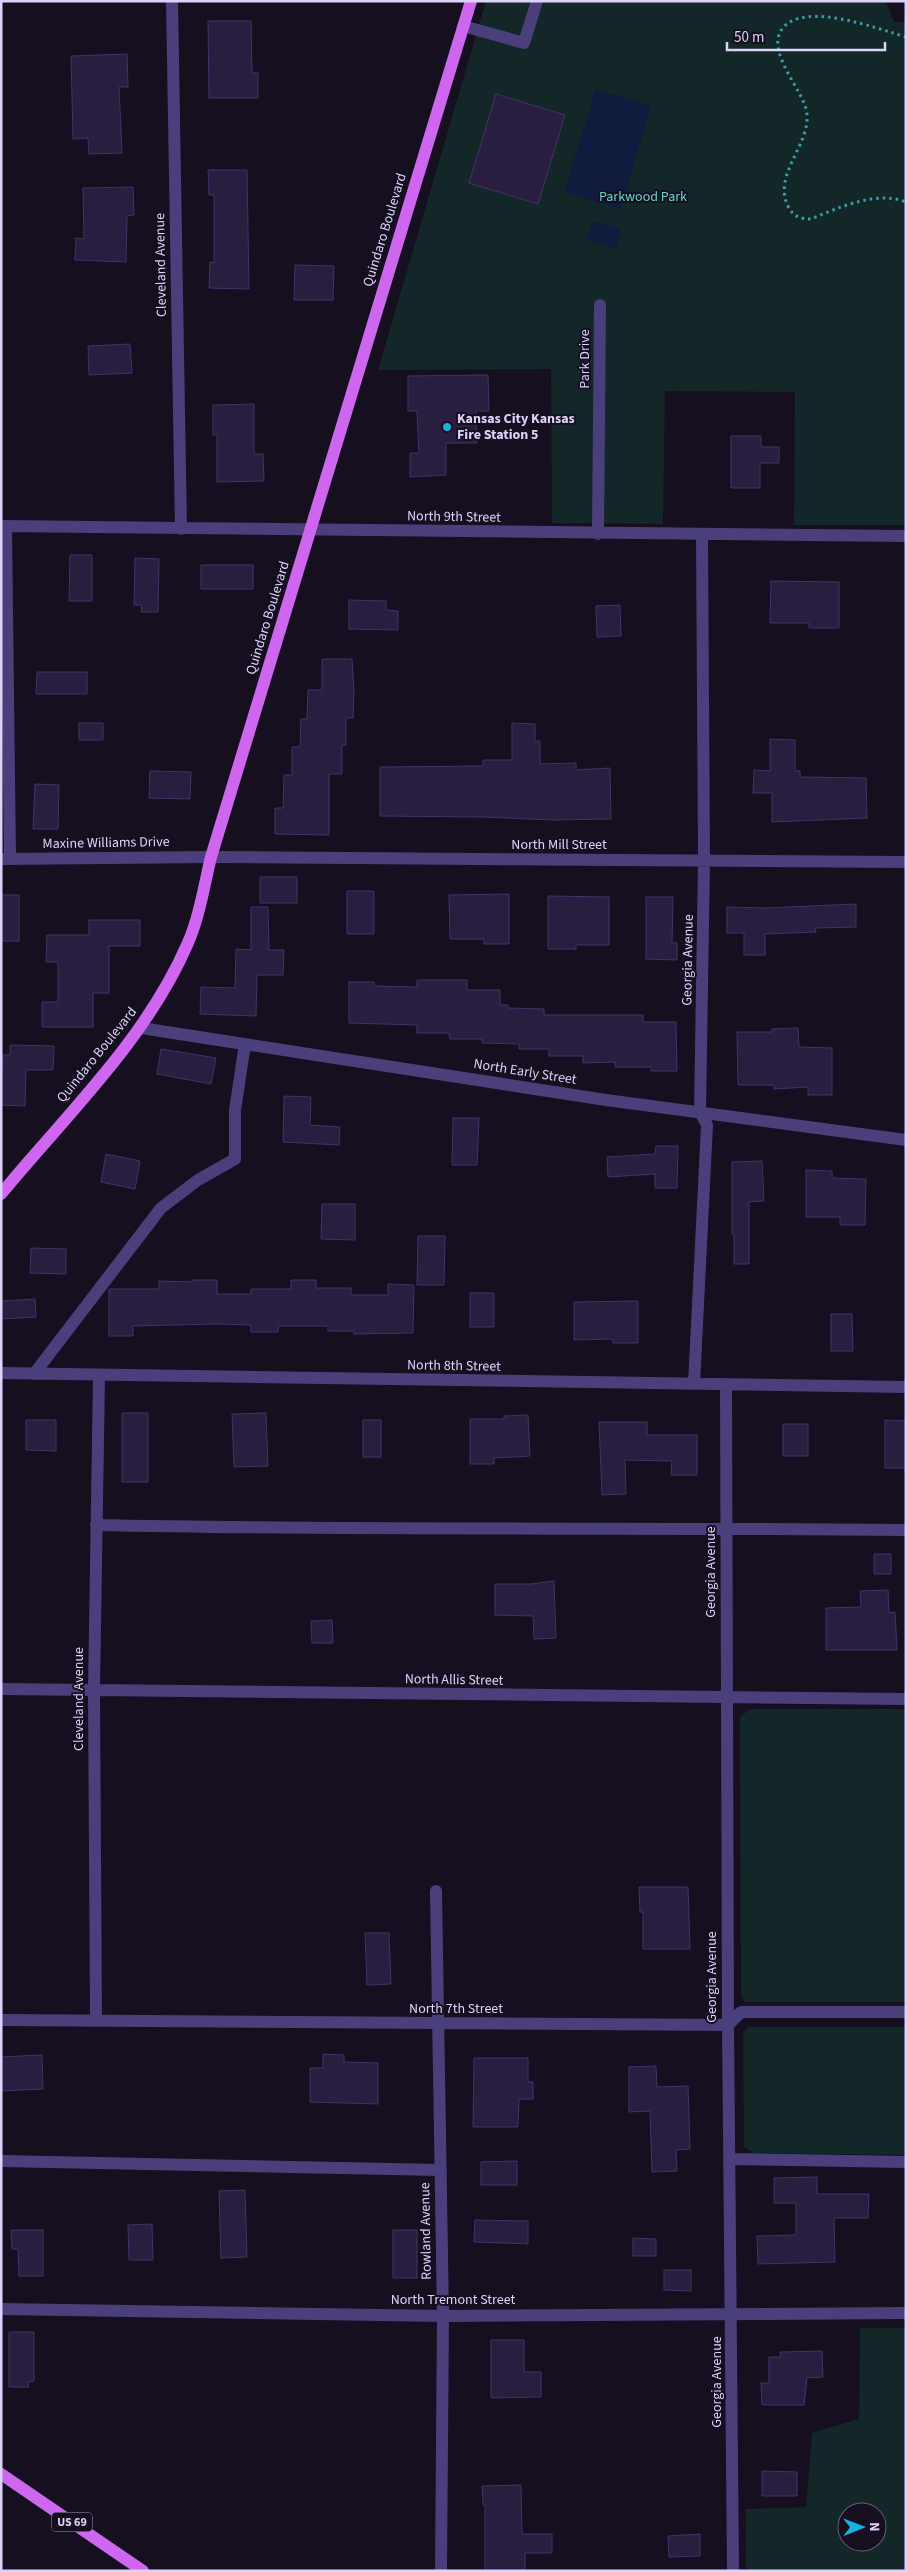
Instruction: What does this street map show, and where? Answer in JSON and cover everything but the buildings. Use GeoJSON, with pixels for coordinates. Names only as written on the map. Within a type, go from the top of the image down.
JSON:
{"type":"FeatureCollection","features":[{"type":"Feature","properties":{"kind":"main road","name":"Quindaro Boulevard"},"geometry":{"type":"LineString","coordinates":[[1,1194],[141,1028],[162,995],[188,944],[211,857],[471,1]]}},
{"type":"Feature","properties":{"kind":"main road","name":"US 69"},"geometry":{"type":"LineString","coordinates":[[1,2474],[143,2571]]}},
{"type":"Feature","properties":{"kind":"street","name":"Cleveland Avenue"},"geometry":{"type":"LineString","coordinates":[[172,1],[181,528]]}},
{"type":"Feature","properties":{"kind":"street"},"geometry":{"type":"LineString","coordinates":[[463,26],[524,43],[537,1]]}},
{"type":"Feature","properties":{"kind":"street","name":"Park Drive"},"geometry":{"type":"LineString","coordinates":[[598,534],[600,305]]}},
{"type":"Feature","properties":{"kind":"street","name":"North 9th Street"},"geometry":{"type":"LineString","coordinates":[[4,526],[310,531],[906,536]]}},
{"type":"Feature","properties":{"kind":"street"},"geometry":{"type":"LineString","coordinates":[[4,526],[6,859]]}},
{"type":"Feature","properties":{"kind":"street","name":"Georgia Avenue"},"geometry":{"type":"LineString","coordinates":[[694,1384],[707,1125],[700,1112],[704,861],[702,535]]}},
{"type":"Feature","properties":{"kind":"street","name":"Maxine Williams Drive"},"geometry":{"type":"LineString","coordinates":[[6,859],[211,857]]}},
{"type":"Feature","properties":{"kind":"street","name":"North Mill Street"},"geometry":{"type":"LineString","coordinates":[[211,857],[906,862]]}},
{"type":"Feature","properties":{"kind":"street","name":"North Early Street"},"geometry":{"type":"LineString","coordinates":[[141,1028],[606,1100],[906,1140]]}},
{"type":"Feature","properties":{"kind":"street"},"geometry":{"type":"LineString","coordinates":[[34,1374],[161,1208],[198,1180],[235,1159],[235,1110],[245,1044]]}},
{"type":"Feature","properties":{"kind":"street","name":"North 8th Street"},"geometry":{"type":"LineString","coordinates":[[1,1373],[906,1387]]}},
{"type":"Feature","properties":{"kind":"street","name":"Cleveland Avenue"},"geometry":{"type":"LineString","coordinates":[[96,2021],[94,1690],[99,1376]]}},
{"type":"Feature","properties":{"kind":"street","name":"Georgia Avenue"},"geometry":{"type":"LineString","coordinates":[[726,1384],[728,2025],[733,2571]]}},
{"type":"Feature","properties":{"kind":"street"},"geometry":{"type":"LineString","coordinates":[[96,1525],[324,1529],[726,1528],[906,1530]]}},
{"type":"Feature","properties":{"kind":"street","name":"North Allis Street"},"geometry":{"type":"LineString","coordinates":[[1,1689],[906,1700]]}},
{"type":"Feature","properties":{"kind":"street","name":"Rowland Avenue"},"geometry":{"type":"LineString","coordinates":[[436,1891],[443,2316],[441,2571]]}},
{"type":"Feature","properties":{"kind":"street"},"geometry":{"type":"LineString","coordinates":[[728,2025],[741,2012],[906,2012]]}},
{"type":"Feature","properties":{"kind":"street","name":"North 7th Street"},"geometry":{"type":"LineString","coordinates":[[1,2020],[728,2025]]}},
{"type":"Feature","properties":{"kind":"street"},"geometry":{"type":"LineString","coordinates":[[729,2159],[906,2162]]}},
{"type":"Feature","properties":{"kind":"street"},"geometry":{"type":"LineString","coordinates":[[1,2161],[440,2170]]}},
{"type":"Feature","properties":{"kind":"street","name":"North Tremont Street"},"geometry":{"type":"LineString","coordinates":[[1,2309],[443,2316],[731,2312],[906,2313]]}},
{"type":"Feature","properties":{"kind":"path"},"geometry":{"type":"LineString","coordinates":[[906,36],[843,19],[807,16],[793,21],[782,30],[779,41],[781,56],[807,114],[805,128],[788,172],[784,190],[785,202],[792,214],[801,219],[811,218],[873,199],[887,198],[906,202]]}},
{"type":"Feature","properties":{"kind":"green space","name":"Parkwood Park"},"geometry":{"type":"Polygon","coordinates":[[[486,1],[886,1],[894,22],[906,22],[906,525],[794,525],[795,392],[665,391],[663,524],[552,523],[551,369],[378,370],[486,1]]]}},
{"type":"Feature","properties":{"kind":"green space"},"geometry":{"type":"Polygon","coordinates":[[[750,1709],[906,1709],[906,2002],[744,2002],[741,1994],[740,1717],[750,1709]]]}},
{"type":"Feature","properties":{"kind":"green space"},"geometry":{"type":"Polygon","coordinates":[[[748,2027],[906,2027],[906,2155],[754,2153],[744,2147],[743,2033],[748,2027]]]}},
{"type":"Feature","properties":{"kind":"green space"},"geometry":{"type":"Polygon","coordinates":[[[860,2328],[906,2328],[906,2571],[746,2571],[746,2509],[806,2507],[812,2433],[859,2419],[860,2328]]]}},
{"type":"Feature","properties":{"kind":"water"},"geometry":{"type":"Polygon","coordinates":[[[596,89],[651,106],[621,209],[564,192],[596,89]]]}},
{"type":"Feature","properties":{"kind":"water"},"geometry":{"type":"Polygon","coordinates":[[[593,221],[621,230],[616,248],[587,240],[593,221]]]}},
{"type":"Feature","properties":{"kind":"place","name":"Kansas City Kansas Fire Station 5"},"geometry":{"type":"Point","coordinates":[447,427]}}]}
